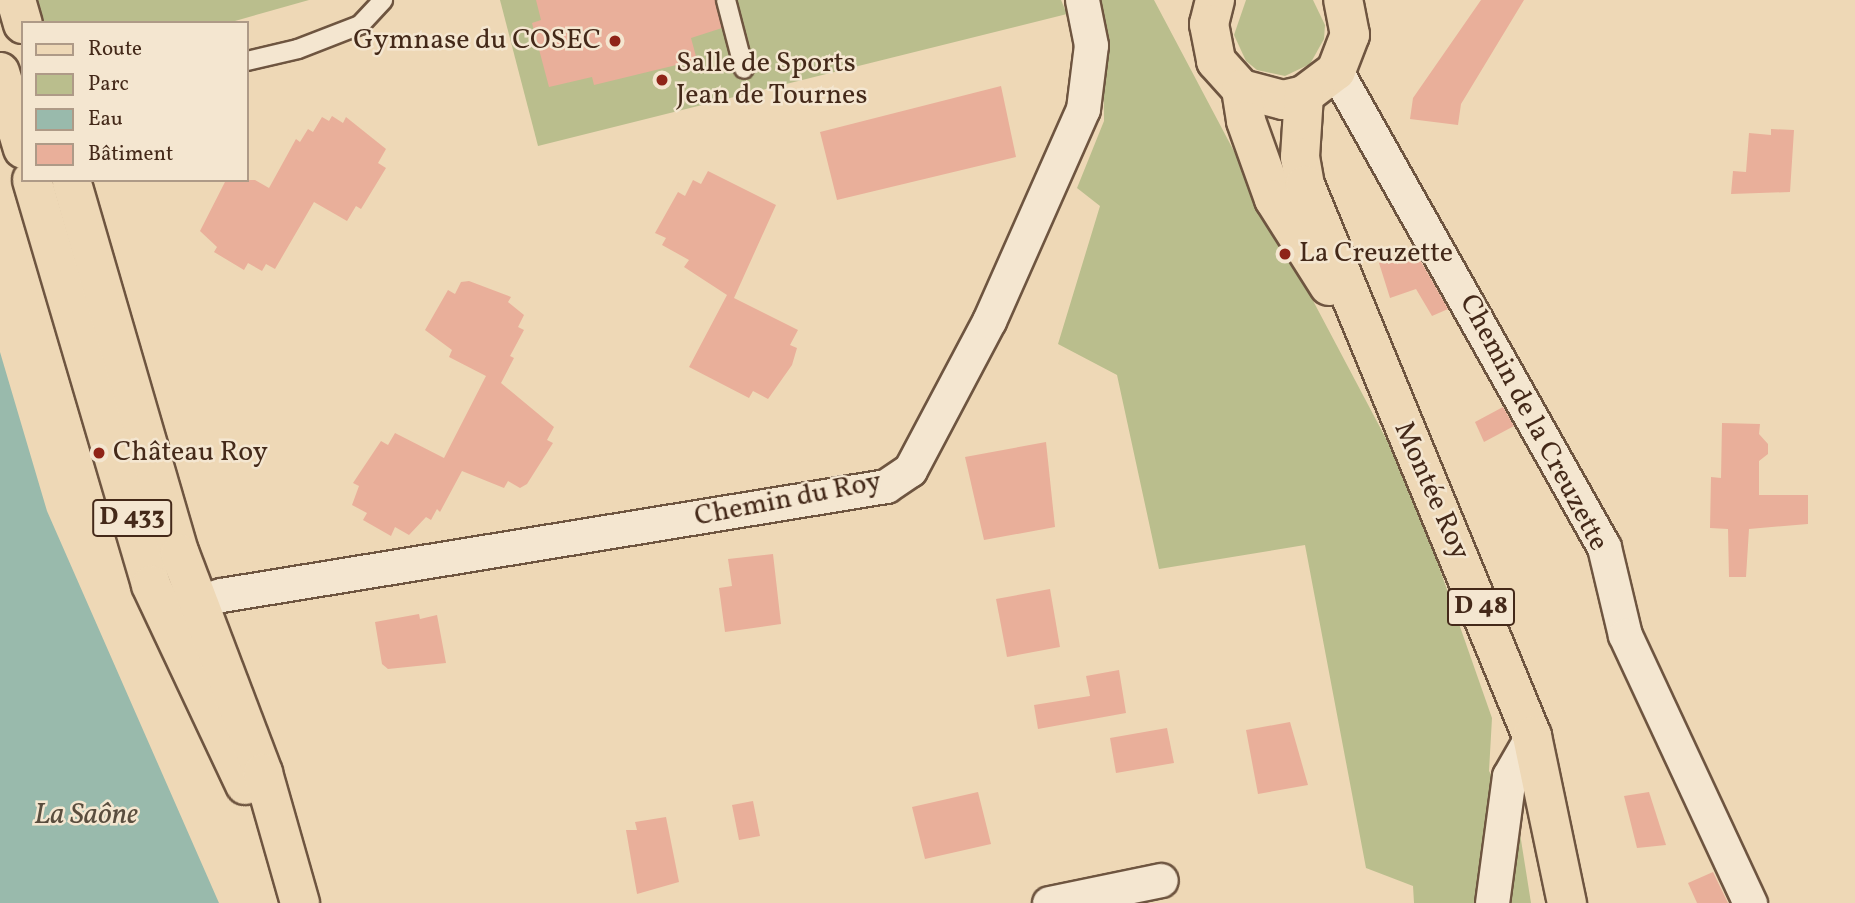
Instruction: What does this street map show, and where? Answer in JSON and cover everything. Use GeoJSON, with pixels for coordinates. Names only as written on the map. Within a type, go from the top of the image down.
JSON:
{"type":"FeatureCollection","features":[{"type":"Feature","properties":{"kind":"main road"},"geometry":{"type":"LineString","coordinates":[[16,0],[22,21]]}},
{"type":"Feature","properties":{"kind":"main road"},"geometry":{"type":"LineString","coordinates":[[1205,8],[1216,61],[1241,89],[1261,97],[1304,95],[1336,71],[1350,35],[1343,0]]}},
{"type":"Feature","properties":{"kind":"main road","name":"D 48"},"geometry":{"type":"LineString","coordinates":[[1241,89],[1246,121],[1274,199],[1296,240],[1357,323]]}},
{"type":"Feature","properties":{"kind":"main road"},"geometry":{"type":"LineString","coordinates":[[11,95],[21,140]]}},
{"type":"Feature","properties":{"kind":"main road","name":"D 48"},"geometry":{"type":"LineString","coordinates":[[1304,95],[1300,157],[1305,186],[1357,323]]}},
{"type":"Feature","properties":{"kind":"main road","name":"D 433"},"geometry":{"type":"LineString","coordinates":[[33,182],[162,613],[240,778],[277,837]]}},
{"type":"Feature","properties":{"kind":"main road","name":"D 433"},"geometry":{"type":"LineString","coordinates":[[72,182],[199,602],[263,773],[277,837],[300,903]]}},
{"type":"Feature","properties":{"kind":"main road","name":"Montée Roy"},"geometry":{"type":"LineString","coordinates":[[1357,323],[1457,547],[1532,736],[1567,903]]}},
{"type":"Feature","properties":{"kind":"street","name":"Chemin du Roy"},"geometry":{"type":"LineString","coordinates":[[162,613],[199,602],[886,486],[910,470],[989,321],[1083,108],[1091,45],[1082,0]]}},
{"type":"Feature","properties":{"kind":"street","name":"Chemin de la Creuzette"},"geometry":{"type":"LineString","coordinates":[[1336,71],[1604,547],[1625,635],[1750,903]]}},
{"type":"Feature","properties":{"kind":"street"},"geometry":{"type":"LineString","coordinates":[[1492,903],[1509,776],[1532,736]]}},
{"type":"Feature","properties":{"kind":"street"},"geometry":{"type":"LineString","coordinates":[[1049,903],[1161,880]]}},
{"type":"Feature","properties":{"kind":"lane"},"geometry":{"type":"LineString","coordinates":[[248,61],[298,49],[359,25],[383,0]]}},
{"type":"Feature","properties":{"kind":"lane"},"geometry":{"type":"LineString","coordinates":[[726,0],[744,69]]}},
{"type":"Feature","properties":{"kind":"green space"},"geometry":{"type":"Polygon","coordinates":[[[38,0],[309,0],[235,21],[43,21],[38,0]]]}},
{"type":"Feature","properties":{"kind":"green space","name":"Salle de Sports Jean de Tournes"},"geometry":{"type":"Polygon","coordinates":[[[500,0],[1061,0],[1067,14],[538,146],[500,0]]]}},
{"type":"Feature","properties":{"kind":"green space"},"geometry":{"type":"Polygon","coordinates":[[[1099,0],[1154,0],[1410,484],[1492,718],[1489,771],[1518,821],[1531,903],[1414,903],[1413,886],[1366,868],[1305,545],[1159,569],[1117,375],[1058,344],[1100,206],[1077,188],[1104,121],[1103,12],[1099,0]]]}},
{"type":"Feature","properties":{"kind":"green space"},"geometry":{"type":"Polygon","coordinates":[[[1246,0],[1313,0],[1325,25],[1324,39],[1310,64],[1285,76],[1257,70],[1246,61],[1234,35],[1246,0]]]}},
{"type":"Feature","properties":{"kind":"water","name":"La Saône"},"geometry":{"type":"Polygon","coordinates":[[[0,352],[47,511],[219,903],[0,903],[0,352]]]}},
{"type":"Feature","properties":{"kind":"building","name":"Gymnase du COSEC"},"geometry":{"type":"Polygon","coordinates":[[[536,0],[715,0],[722,28],[691,38],[697,60],[594,85],[592,77],[549,87],[532,23],[541,20],[536,0]]]}},
{"type":"Feature","properties":{"kind":"building"},"geometry":{"type":"Polygon","coordinates":[[[1481,0],[1524,0],[1461,104],[1458,125],[1410,119],[1413,98],[1481,0]]]}},
{"type":"Feature","properties":{"kind":"building"},"geometry":{"type":"Polygon","coordinates":[[[1001,86],[1016,157],[837,200],[820,132],[1001,86]]]}},
{"type":"Feature","properties":{"kind":"building"},"geometry":{"type":"Polygon","coordinates":[[[332,116],[343,123],[346,117],[386,149],[378,163],[386,168],[361,209],[356,206],[347,221],[314,202],[275,269],[266,264],[262,271],[248,263],[244,270],[214,252],[217,247],[200,231],[225,182],[255,180],[269,188],[296,139],[300,142],[308,129],[313,132],[322,117],[329,121],[332,116]]]}},
{"type":"Feature","properties":{"kind":"building"},"geometry":{"type":"Polygon","coordinates":[[[1771,129],[1794,130],[1790,192],[1731,194],[1733,171],[1746,172],[1749,133],[1771,135],[1771,129]]]}},
{"type":"Feature","properties":{"kind":"building"},"geometry":{"type":"Polygon","coordinates":[[[708,171],[776,205],[734,298],[798,330],[790,345],[797,348],[792,365],[768,399],[753,391],[749,398],[689,367],[727,295],[684,267],[689,260],[662,245],[666,238],[655,233],[678,192],[685,196],[693,180],[701,184],[708,171]]]}},
{"type":"Feature","properties":{"kind":"building"},"geometry":{"type":"Polygon","coordinates":[[[1415,251],[1448,309],[1432,316],[1416,289],[1390,298],[1379,263],[1415,251]]]}},
{"type":"Feature","properties":{"kind":"building"},"geometry":{"type":"Polygon","coordinates":[[[469,281],[511,297],[508,302],[524,315],[518,327],[524,330],[510,356],[514,358],[501,383],[554,427],[547,440],[553,443],[527,484],[520,488],[508,481],[504,488],[462,471],[440,512],[437,509],[431,520],[426,517],[409,535],[395,527],[391,536],[363,520],[367,513],[352,505],[359,486],[353,483],[381,441],[388,445],[395,433],[444,458],[486,376],[449,357],[452,350],[425,330],[448,290],[455,294],[461,282],[469,281]]]}},
{"type":"Feature","properties":{"kind":"building"},"geometry":{"type":"Polygon","coordinates":[[[1503,407],[1514,426],[1484,442],[1475,422],[1503,407]]]}},
{"type":"Feature","properties":{"kind":"building"},"geometry":{"type":"Polygon","coordinates":[[[1722,423],[1760,424],[1759,434],[1768,444],[1768,454],[1759,461],[1759,495],[1808,495],[1808,524],[1749,529],[1746,577],[1729,577],[1728,529],[1710,528],[1711,477],[1721,478],[1722,423]]]}},
{"type":"Feature","properties":{"kind":"building"},"geometry":{"type":"Polygon","coordinates":[[[1046,442],[1055,527],[984,540],[965,457],[1046,442]]]}},
{"type":"Feature","properties":{"kind":"building"},"geometry":{"type":"Polygon","coordinates":[[[773,554],[781,624],[725,632],[719,588],[732,586],[728,559],[773,554]]]}},
{"type":"Feature","properties":{"kind":"building"},"geometry":{"type":"Polygon","coordinates":[[[1050,589],[1060,647],[1007,657],[996,599],[1050,589]]]}},
{"type":"Feature","properties":{"kind":"building"},"geometry":{"type":"Polygon","coordinates":[[[419,614],[420,619],[437,615],[446,663],[388,669],[382,664],[375,622],[419,614]]]}},
{"type":"Feature","properties":{"kind":"building"},"geometry":{"type":"Polygon","coordinates":[[[1119,670],[1126,713],[1038,729],[1034,705],[1090,696],[1086,676],[1119,670]]]}},
{"type":"Feature","properties":{"kind":"building"},"geometry":{"type":"Polygon","coordinates":[[[1290,722],[1308,785],[1258,794],[1246,730],[1290,722]]]}},
{"type":"Feature","properties":{"kind":"building"},"geometry":{"type":"Polygon","coordinates":[[[1167,728],[1174,763],[1116,773],[1110,738],[1167,728]]]}},
{"type":"Feature","properties":{"kind":"building"},"geometry":{"type":"Polygon","coordinates":[[[978,792],[991,844],[925,859],[912,807],[978,792]]]}},
{"type":"Feature","properties":{"kind":"building"},"geometry":{"type":"Polygon","coordinates":[[[1649,792],[1666,845],[1637,848],[1624,796],[1649,792]]]}},
{"type":"Feature","properties":{"kind":"building"},"geometry":{"type":"Polygon","coordinates":[[[753,801],[760,836],[739,840],[732,805],[753,801]]]}},
{"type":"Feature","properties":{"kind":"building"},"geometry":{"type":"Polygon","coordinates":[[[666,817],[679,882],[637,894],[626,830],[637,830],[635,822],[666,817]]]}},
{"type":"Feature","properties":{"kind":"building"},"geometry":{"type":"Polygon","coordinates":[[[1713,872],[1728,903],[1697,903],[1688,883],[1713,872]]]}},
{"type":"Feature","properties":{"kind":"place","name":"Gymnase du COSEC"},"geometry":{"type":"Point","coordinates":[615,41]}},
{"type":"Feature","properties":{"kind":"place","name":"Salle de Sports Jean de Tournes"},"geometry":{"type":"Point","coordinates":[662,80]}},
{"type":"Feature","properties":{"kind":"place","name":"La Creuzette"},"geometry":{"type":"Point","coordinates":[1285,254]}},
{"type":"Feature","properties":{"kind":"place","name":"Château Roy"},"geometry":{"type":"Point","coordinates":[99,453]}}]}
